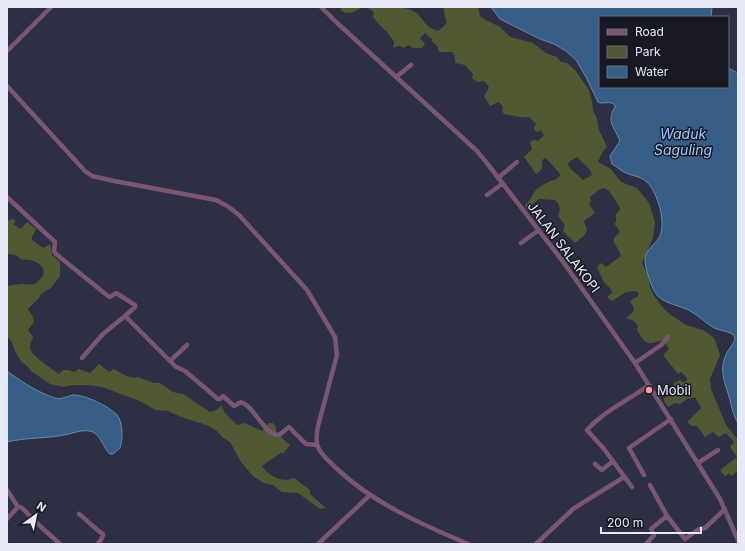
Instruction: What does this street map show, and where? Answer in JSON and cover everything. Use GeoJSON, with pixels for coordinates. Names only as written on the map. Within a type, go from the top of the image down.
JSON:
{"type":"FeatureCollection","features":[{"type":"Feature","properties":{"kind":"street"},"geometry":{"type":"LineString","coordinates":[[7,51],[51,7]]}},
{"type":"Feature","properties":{"kind":"street","name":"JALAN SALAKOPI"},"geometry":{"type":"LineString","coordinates":[[320,7],[474,148],[539,230],[635,363],[671,419],[725,509],[738,540]]}},
{"type":"Feature","properties":{"kind":"street"},"geometry":{"type":"LineString","coordinates":[[396,77],[411,65]]}},
{"type":"Feature","properties":{"kind":"street"},"geometry":{"type":"LineString","coordinates":[[7,86],[85,171],[90,174],[221,202],[239,215],[304,286],[334,333],[338,349],[337,357],[318,426],[316,440],[322,454],[349,480],[370,495],[416,521],[468,544]]}},
{"type":"Feature","properties":{"kind":"street"},"geometry":{"type":"LineString","coordinates":[[498,178],[517,162]]}},
{"type":"Feature","properties":{"kind":"street"},"geometry":{"type":"LineString","coordinates":[[487,195],[502,184]]}},
{"type":"Feature","properties":{"kind":"street"},"geometry":{"type":"LineString","coordinates":[[7,197],[55,242],[54,251],[56,254],[108,296],[110,297],[116,293],[135,304],[135,307],[102,334],[82,358]]}},
{"type":"Feature","properties":{"kind":"street"},"geometry":{"type":"LineString","coordinates":[[521,243],[539,230]]}},
{"type":"Feature","properties":{"kind":"street"},"geometry":{"type":"LineString","coordinates":[[125,316],[176,367],[185,371],[218,399],[223,396],[234,406],[242,402],[248,406],[274,434],[279,435],[289,427],[306,444],[317,445]]}},
{"type":"Feature","properties":{"kind":"street"},"geometry":{"type":"LineString","coordinates":[[635,363],[661,345],[668,337]]}},
{"type":"Feature","properties":{"kind":"street"},"geometry":{"type":"LineString","coordinates":[[170,361],[187,345]]}},
{"type":"Feature","properties":{"kind":"street"},"geometry":{"type":"LineString","coordinates":[[632,486],[587,430],[614,408],[649,385]]}},
{"type":"Feature","properties":{"kind":"street"},"geometry":{"type":"LineString","coordinates":[[644,475],[628,449],[671,419]]}},
{"type":"Feature","properties":{"kind":"street"},"geometry":{"type":"LineString","coordinates":[[698,463],[718,450]]}},
{"type":"Feature","properties":{"kind":"street"},"geometry":{"type":"LineString","coordinates":[[595,464],[602,470],[613,461]]}},
{"type":"Feature","properties":{"kind":"street"},"geometry":{"type":"LineString","coordinates":[[536,544],[573,509],[624,477]]}},
{"type":"Feature","properties":{"kind":"street"},"geometry":{"type":"LineString","coordinates":[[650,485],[667,516],[686,539],[699,529],[705,528],[725,509]]}},
{"type":"Feature","properties":{"kind":"street"},"geometry":{"type":"LineString","coordinates":[[7,490],[18,508]]}},
{"type":"Feature","properties":{"kind":"street"},"geometry":{"type":"LineString","coordinates":[[318,544],[370,495]]}},
{"type":"Feature","properties":{"kind":"street"},"geometry":{"type":"LineString","coordinates":[[8,516],[18,508],[22,507],[60,544]]}},
{"type":"Feature","properties":{"kind":"street"},"geometry":{"type":"LineString","coordinates":[[79,514],[103,534],[98,544]]}},
{"type":"Feature","properties":{"kind":"street"},"geometry":{"type":"LineString","coordinates":[[646,544],[654,535],[651,529],[667,516]]}},
{"type":"Feature","properties":{"kind":"green space"},"geometry":{"type":"Polygon","coordinates":[[[390,6],[400,7],[415,12],[427,25],[438,31],[446,22],[444,7],[478,7],[480,16],[500,27],[510,37],[533,43],[546,53],[557,57],[561,62],[567,63],[575,70],[589,90],[599,130],[607,147],[602,153],[598,162],[611,169],[621,182],[637,188],[649,203],[655,222],[653,238],[642,263],[648,275],[650,287],[654,296],[664,309],[671,315],[686,325],[703,330],[715,340],[720,355],[710,379],[711,389],[726,425],[738,440],[738,470],[732,476],[729,474],[725,476],[720,470],[737,457],[730,447],[734,442],[726,433],[719,437],[713,432],[705,437],[697,426],[692,426],[687,422],[701,408],[695,397],[687,399],[680,404],[675,403],[668,407],[663,399],[669,394],[669,390],[674,386],[674,383],[680,380],[685,382],[688,379],[681,372],[678,374],[663,355],[669,349],[663,340],[653,343],[645,342],[637,330],[638,326],[634,321],[626,318],[633,312],[634,308],[630,301],[638,296],[639,293],[635,291],[626,292],[612,301],[607,297],[612,293],[612,291],[604,282],[597,267],[601,263],[606,267],[621,256],[614,243],[614,238],[620,232],[614,223],[616,222],[616,214],[620,208],[610,192],[605,188],[600,189],[590,197],[591,202],[589,204],[595,213],[584,221],[587,230],[584,236],[575,243],[563,230],[565,225],[558,216],[560,207],[555,200],[539,199],[529,207],[530,210],[527,210],[525,205],[538,188],[560,176],[560,174],[546,158],[542,160],[542,168],[536,174],[524,157],[532,149],[530,143],[534,140],[538,141],[544,135],[540,130],[538,132],[535,131],[534,128],[536,124],[529,117],[504,114],[502,111],[503,107],[499,102],[490,106],[484,96],[489,88],[487,84],[484,81],[477,82],[472,78],[473,74],[465,65],[455,63],[455,57],[452,52],[439,52],[432,39],[425,33],[420,38],[425,44],[422,48],[413,48],[408,45],[404,48],[399,46],[393,48],[394,42],[392,38],[373,17],[374,13],[370,9],[362,7],[347,13],[341,11],[341,7],[390,6]],[[577,157],[569,162],[568,165],[583,180],[592,175],[590,170],[577,157]]]}},
{"type":"Feature","properties":{"kind":"green space"},"geometry":{"type":"Polygon","coordinates":[[[12,219],[15,220],[14,225],[21,229],[27,222],[36,229],[32,240],[43,248],[50,244],[52,255],[60,262],[60,276],[52,287],[40,295],[28,309],[34,322],[28,330],[33,337],[30,345],[33,354],[37,358],[59,374],[63,370],[74,372],[79,369],[90,373],[99,364],[109,372],[114,369],[126,376],[135,378],[138,377],[154,383],[160,383],[173,392],[183,394],[210,412],[218,409],[221,405],[225,413],[237,425],[245,423],[262,431],[269,423],[273,423],[276,427],[276,433],[290,445],[283,454],[282,452],[262,466],[276,478],[285,480],[294,478],[310,490],[310,494],[326,508],[320,509],[298,493],[282,492],[273,485],[264,483],[253,476],[241,462],[230,442],[209,426],[168,411],[155,410],[142,402],[102,387],[72,385],[63,387],[50,384],[31,371],[20,360],[7,336],[7,286],[35,284],[44,273],[43,269],[37,262],[32,260],[22,260],[15,255],[7,254],[7,221],[12,219]]]}},
{"type":"Feature","properties":{"kind":"water","name":"Waduk Saguling"},"geometry":{"type":"Polygon","coordinates":[[[491,7],[712,7],[711,16],[599,16],[599,88],[729,88],[729,68],[738,73],[738,423],[733,412],[723,373],[723,363],[735,339],[734,335],[714,328],[692,312],[665,301],[657,295],[651,283],[645,258],[649,250],[659,238],[662,217],[655,193],[647,182],[642,178],[624,172],[612,164],[610,156],[620,141],[613,128],[611,120],[615,105],[611,103],[598,102],[576,60],[566,51],[500,19],[491,7]]]}},
{"type":"Feature","properties":{"kind":"water"},"geometry":{"type":"Polygon","coordinates":[[[7,371],[42,393],[55,398],[60,399],[78,395],[109,408],[119,418],[122,436],[120,448],[113,454],[110,454],[96,434],[87,431],[61,436],[22,439],[7,442],[7,371]]]}},
{"type":"Feature","properties":{"kind":"place","name":"Mobil"},"geometry":{"type":"Point","coordinates":[649,390]}}]}
